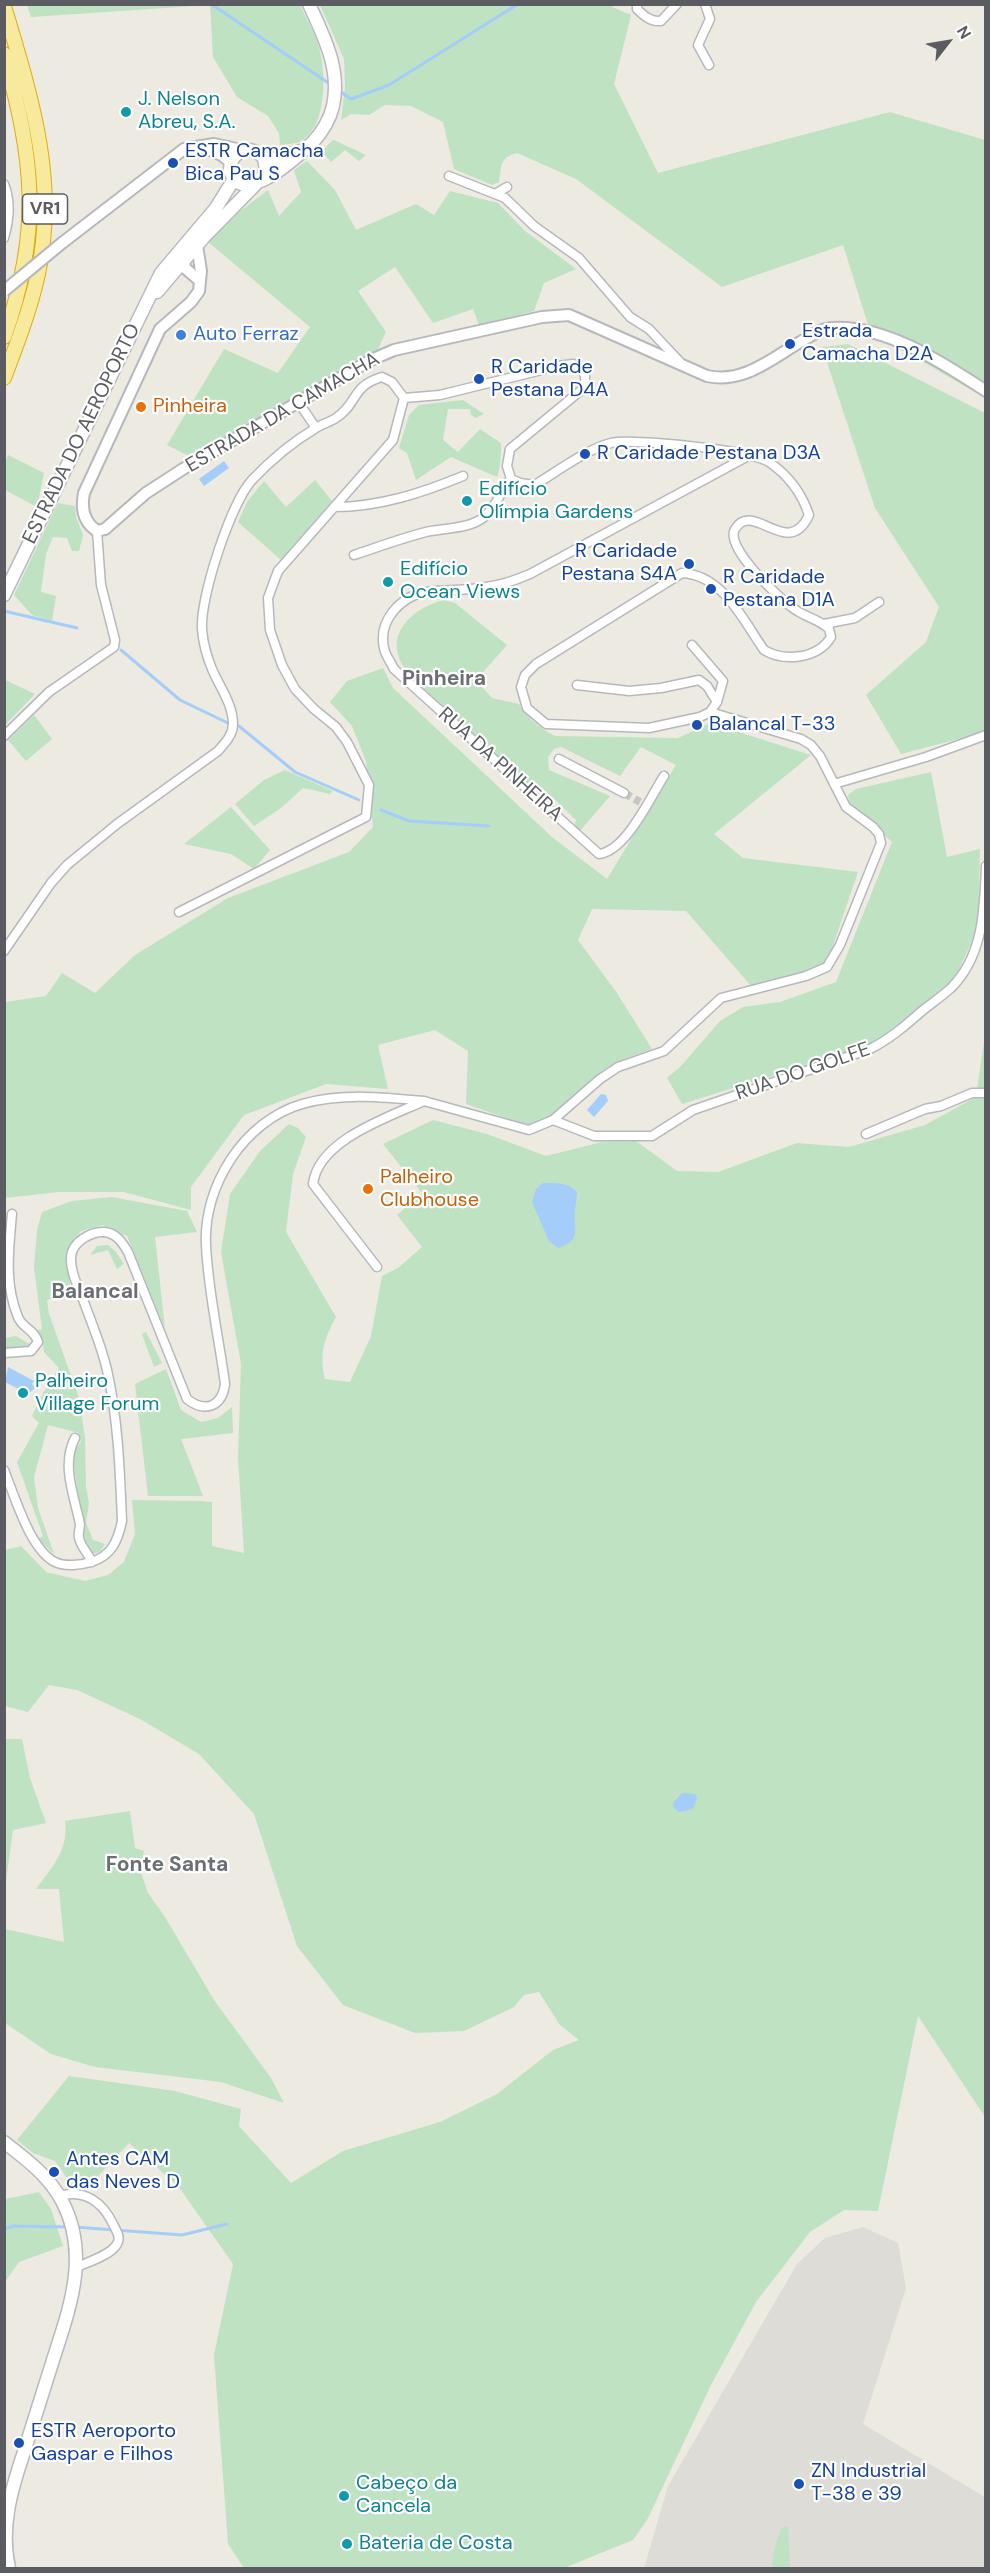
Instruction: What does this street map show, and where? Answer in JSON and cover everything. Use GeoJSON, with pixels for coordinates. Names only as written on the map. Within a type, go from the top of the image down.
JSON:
{"type":"FeatureCollection","features":[{"type":"Feature","properties":{"kind":"highway","name":"VR1"},"geometry":{"type":"LineString","coordinates":[[4,6],[37,122],[46,202],[38,273],[33,296],[4,378]]}},
{"type":"Feature","properties":{"kind":"highway","name":"VR1"},"geometry":{"type":"LineString","coordinates":[[4,54],[26,141],[31,204],[22,275],[4,337]]}},
{"type":"Feature","properties":{"kind":"main road","name":"ESTRADA DO AEROPORTO"},"geometry":{"type":"LineString","coordinates":[[5,593],[161,273],[258,183],[287,165],[313,141],[326,125],[333,106],[334,91],[328,46],[309,4]]}},
{"type":"Feature","properties":{"kind":"main road"},"geometry":{"type":"LineString","coordinates":[[241,150],[254,150],[266,161],[266,170],[258,183],[243,185],[234,179],[231,163],[241,150]]}},
{"type":"Feature","properties":{"kind":"main road"},"geometry":{"type":"LineString","coordinates":[[266,161],[302,151]]}},
{"type":"Feature","properties":{"kind":"main road","name":"ESTRADA DO AEROPORTO"},"geometry":{"type":"LineString","coordinates":[[144,307],[184,260],[192,242],[234,179]]}},
{"type":"Feature","properties":{"kind":"main road"},"geometry":{"type":"LineString","coordinates":[[4,2142],[31,2163],[61,2200],[72,2225],[76,2248],[76,2283],[68,2314],[7,2510],[5,2535],[9,2568]]}},
{"type":"Feature","properties":{"kind":"street"},"geometry":{"type":"LineString","coordinates":[[637,4],[637,9],[655,22],[661,21],[677,4]]}},
{"type":"Feature","properties":{"kind":"street"},"geometry":{"type":"LineString","coordinates":[[705,4],[710,19],[698,45],[709,65]]}},
{"type":"Feature","properties":{"kind":"street"},"geometry":{"type":"LineString","coordinates":[[4,291],[184,149],[197,145],[214,144],[241,150]]}},
{"type":"Feature","properties":{"kind":"street"},"geometry":{"type":"LineString","coordinates":[[197,145],[214,151],[231,163]]}},
{"type":"Feature","properties":{"kind":"street"},"geometry":{"type":"LineString","coordinates":[[449,176],[505,198],[534,226],[579,258],[630,317],[649,329],[682,365]]}},
{"type":"Feature","properties":{"kind":"street"},"geometry":{"type":"LineString","coordinates":[[4,184],[8,200],[8,226],[4,238]]}},
{"type":"Feature","properties":{"kind":"street"},"geometry":{"type":"LineString","coordinates":[[495,194],[507,187]]}},
{"type":"Feature","properties":{"kind":"street"},"geometry":{"type":"LineString","coordinates":[[4,736],[49,692],[114,647],[115,640],[101,585],[97,531],[89,526],[81,507],[88,482],[160,329],[191,302],[199,291],[200,281],[192,242]]}},
{"type":"Feature","properties":{"kind":"street"},"geometry":{"type":"LineString","coordinates":[[184,260],[185,268],[200,281]]}},
{"type":"Feature","properties":{"kind":"street","name":"ESTRADA DA CAMACHA"},"geometry":{"type":"LineString","coordinates":[[97,531],[105,529],[146,493],[183,469],[371,360],[394,351],[542,317],[568,315],[707,376],[732,379],[813,334],[829,328],[847,328],[905,344],[941,362],[986,391]]}},
{"type":"Feature","properties":{"kind":"street"},"geometry":{"type":"LineString","coordinates":[[404,398],[440,395],[558,366],[573,364],[581,367],[585,387],[510,449],[507,466],[511,479],[520,483],[535,485],[598,448],[621,441],[698,447],[751,455],[768,461],[793,483],[804,500],[809,515],[804,527],[789,534],[757,521],[743,522],[736,528],[734,534],[736,544],[747,562],[777,595],[795,610],[824,624],[829,629],[831,637],[818,650],[795,657],[774,656],[764,650],[721,589],[692,573],[682,573],[536,664],[525,675],[521,687],[527,708],[546,724],[649,728],[689,720],[710,712],[717,702],[723,681],[692,645]]}},
{"type":"Feature","properties":{"kind":"street"},"geometry":{"type":"LineString","coordinates":[[4,951],[51,883],[67,865],[117,824],[218,751],[228,741],[233,725],[232,715],[211,668],[202,629],[206,595],[222,544],[246,489],[269,465],[316,428],[337,418],[366,381],[382,377],[392,382],[404,398]]}},
{"type":"Feature","properties":{"kind":"street"},"geometry":{"type":"LineString","coordinates":[[179,912],[366,817],[369,785],[347,742],[336,727],[314,709],[287,676],[270,630],[268,598],[278,571],[393,440],[404,398]]}},
{"type":"Feature","properties":{"kind":"street"},"geometry":{"type":"LineString","coordinates":[[299,403],[316,428]]}},
{"type":"Feature","properties":{"kind":"street","name":"RUA DA PINHEIRA"},"geometry":{"type":"LineString","coordinates":[[664,776],[643,803],[632,830],[613,849],[599,854],[394,669],[384,649],[383,630],[392,612],[407,600],[424,592],[486,588],[506,584],[531,574],[751,455]]}},
{"type":"Feature","properties":{"kind":"street"},"geometry":{"type":"LineString","coordinates":[[334,507],[362,506],[423,492],[463,476]]}},
{"type":"Feature","properties":{"kind":"street"},"geometry":{"type":"LineString","coordinates":[[354,555],[426,532],[461,526],[482,519],[491,510],[502,489],[511,479]]}},
{"type":"Feature","properties":{"kind":"street"},"geometry":{"type":"LineString","coordinates":[[824,624],[855,618],[879,602]]}},
{"type":"Feature","properties":{"kind":"street"},"geometry":{"type":"LineString","coordinates":[[577,686],[644,690],[699,680],[707,686],[717,702]]}},
{"type":"Feature","properties":{"kind":"street"},"geometry":{"type":"LineString","coordinates":[[4,1470],[35,1541],[55,1562],[64,1564],[92,1562],[110,1552],[116,1542],[122,1521],[114,1412],[107,1371],[72,1271],[71,1255],[76,1244],[94,1233],[106,1232],[120,1239],[128,1252],[187,1399],[201,1407],[209,1407],[218,1402],[224,1394],[225,1384],[209,1278],[206,1235],[211,1199],[227,1163],[265,1123],[300,1105],[319,1100],[367,1096],[424,1101],[529,1130],[553,1119],[600,1079],[618,1067],[664,1051],[721,998],[806,975],[827,966],[840,945],[881,843],[879,834],[846,807],[820,756],[811,745],[801,739],[710,712]]}},
{"type":"Feature","properties":{"kind":"street"},"geometry":{"type":"LineString","coordinates":[[834,784],[926,757],[986,735]]}},
{"type":"Feature","properties":{"kind":"street"},"geometry":{"type":"LineString","coordinates":[[559,759],[624,793]]}},
{"type":"Feature","properties":{"kind":"street","name":"RUA DO GOLFE"},"geometry":{"type":"LineString","coordinates":[[553,1119],[594,1136],[652,1136],[693,1110],[870,1049],[886,1041],[951,988],[966,967],[983,932],[986,866]]}},
{"type":"Feature","properties":{"kind":"street"},"geometry":{"type":"LineString","coordinates":[[866,1134],[925,1109],[941,1106],[972,1093],[986,1093]]}},
{"type":"Feature","properties":{"kind":"street"},"geometry":{"type":"LineString","coordinates":[[377,1267],[313,1184],[314,1174],[327,1155],[347,1137],[424,1101]]}},
{"type":"Feature","properties":{"kind":"street"},"geometry":{"type":"LineString","coordinates":[[4,1353],[31,1352],[38,1342],[36,1335],[20,1323],[9,1287],[8,1266],[12,1214]]}},
{"type":"Feature","properties":{"kind":"street"},"geometry":{"type":"LineString","coordinates":[[75,1438],[67,1460],[71,1475],[72,1498],[80,1526],[79,1539],[92,1562]]}},
{"type":"Feature","properties":{"kind":"street"},"geometry":{"type":"LineString","coordinates":[[61,2200],[75,2193],[93,2199],[108,2213],[118,2233],[118,2242],[111,2250],[76,2267]]}},
{"type":"Feature","properties":{"kind":"shaded area"},"geometry":{"type":"Polygon","coordinates":[[[863,2227],[898,2243],[906,2288],[863,2424],[985,2497],[985,2568],[644,2568],[668,2486],[797,2264],[825,2238],[863,2227]]]}},
{"type":"Feature","properties":{"kind":"green space"},"geometry":{"type":"Polygon","coordinates":[[[27,5],[210,5],[31,17],[27,5]]]}},
{"type":"Feature","properties":{"kind":"green space"},"geometry":{"type":"Polygon","coordinates":[[[210,5],[300,5],[319,47],[323,85],[320,113],[315,125],[299,142],[280,145],[279,133],[268,116],[237,97],[213,57],[210,5]]]}},
{"type":"Feature","properties":{"kind":"green space"},"geometry":{"type":"Polygon","coordinates":[[[320,5],[614,5],[612,7],[631,15],[614,84],[658,173],[890,112],[985,140],[985,398],[870,331],[843,245],[722,287],[576,179],[517,153],[504,160],[499,182],[492,185],[454,169],[443,122],[411,106],[385,105],[369,115],[351,114],[341,120],[345,87],[344,59],[320,5]]]}},
{"type":"Feature","properties":{"kind":"green space"},"geometry":{"type":"Polygon","coordinates":[[[333,140],[366,155],[359,161],[345,150],[331,162],[322,151],[333,140]]]}},
{"type":"Feature","properties":{"kind":"green space"},"geometry":{"type":"Polygon","coordinates":[[[307,161],[335,190],[356,230],[416,204],[434,215],[450,191],[498,203],[525,231],[576,269],[544,283],[534,311],[479,325],[473,309],[433,323],[395,267],[358,291],[386,332],[378,349],[191,457],[167,445],[224,349],[278,373],[310,327],[208,242],[239,212],[268,190],[279,216],[301,192],[294,170],[307,161]]]}},
{"type":"Feature","properties":{"kind":"green space"},"geometry":{"type":"Polygon","coordinates":[[[848,344],[985,413],[985,732],[901,754],[866,695],[926,642],[939,607],[875,508],[822,347],[848,344]]]}},
{"type":"Feature","properties":{"kind":"green space"},"geometry":{"type":"Polygon","coordinates":[[[463,400],[484,414],[476,418],[471,415],[470,409],[448,409],[443,440],[458,452],[480,429],[501,443],[497,477],[451,457],[416,480],[407,453],[399,448],[409,415],[419,405],[463,400]]]}},
{"type":"Feature","properties":{"kind":"green space"},"geometry":{"type":"Polygon","coordinates":[[[8,455],[44,473],[37,507],[5,490],[5,463],[8,455]]]}},
{"type":"Feature","properties":{"kind":"green space"},"geometry":{"type":"Polygon","coordinates":[[[315,480],[332,501],[281,560],[238,522],[247,502],[264,481],[286,507],[315,480]]]}},
{"type":"Feature","properties":{"kind":"green space"},"geometry":{"type":"Polygon","coordinates":[[[58,503],[75,506],[76,517],[83,535],[79,551],[72,551],[67,538],[53,537],[46,554],[41,592],[56,596],[52,621],[32,615],[14,595],[58,503]]]}},
{"type":"Feature","properties":{"kind":"green space"},"geometry":{"type":"Polygon","coordinates":[[[444,600],[455,603],[507,645],[476,680],[492,698],[519,704],[534,723],[555,736],[678,738],[710,723],[811,755],[714,834],[743,858],[858,872],[826,966],[752,987],[686,911],[592,909],[578,940],[617,993],[652,1049],[618,1061],[602,1071],[556,1116],[532,1127],[466,1104],[468,1051],[435,1030],[378,1045],[388,1089],[326,1084],[244,1115],[191,1187],[191,1210],[124,1192],[59,1192],[5,1198],[5,1002],[46,996],[62,973],[95,993],[135,955],[228,898],[349,852],[373,827],[366,761],[352,726],[330,702],[347,681],[383,668],[393,688],[552,837],[607,879],[676,765],[641,747],[620,776],[561,747],[554,749],[548,757],[549,770],[610,796],[579,832],[574,829],[576,820],[552,797],[544,798],[413,679],[401,662],[397,640],[404,624],[418,611],[444,600]]]}},
{"type":"Feature","properties":{"kind":"green space"},"geometry":{"type":"Polygon","coordinates":[[[5,680],[35,694],[5,725],[5,680]]]}},
{"type":"Feature","properties":{"kind":"green space"},"geometry":{"type":"Polygon","coordinates":[[[34,715],[52,739],[26,761],[8,740],[34,715]]]}},
{"type":"Feature","properties":{"kind":"green space"},"geometry":{"type":"Polygon","coordinates":[[[285,770],[333,791],[330,794],[303,788],[281,808],[254,826],[235,804],[264,780],[285,770]]]}},
{"type":"Feature","properties":{"kind":"green space"},"geometry":{"type":"Polygon","coordinates":[[[931,772],[947,857],[980,849],[978,928],[955,978],[872,1045],[682,1104],[667,1078],[681,1066],[720,1021],[743,1007],[780,1002],[836,982],[892,842],[849,803],[848,795],[856,789],[931,772]]]}},
{"type":"Feature","properties":{"kind":"green space"},"geometry":{"type":"Polygon","coordinates":[[[231,807],[270,850],[254,869],[231,854],[184,844],[231,807]]]}},
{"type":"Feature","properties":{"kind":"green space"},"geometry":{"type":"Polygon","coordinates":[[[985,1035],[985,2117],[918,2016],[878,2211],[844,2210],[810,2232],[756,2302],[711,2385],[647,2520],[633,2540],[564,2568],[244,2568],[228,2544],[214,2355],[233,2264],[178,2186],[129,2143],[87,2188],[69,2181],[55,2161],[33,2153],[17,2140],[69,2076],[175,2091],[241,2109],[239,2126],[291,2183],[343,2151],[440,2122],[497,2094],[553,2050],[579,2040],[560,2025],[539,1992],[524,1995],[514,2007],[464,2031],[415,2033],[343,2005],[297,1946],[254,1814],[199,1754],[140,1719],[77,1690],[49,1685],[28,1712],[5,1706],[5,1550],[21,1546],[46,1572],[85,1581],[108,1575],[124,1562],[135,1534],[132,1500],[212,1502],[212,1546],[244,1553],[238,1458],[241,1364],[221,1252],[230,1194],[260,1151],[289,1124],[298,1128],[306,1137],[293,1174],[286,1232],[336,1317],[328,1332],[324,1347],[322,1362],[325,1379],[350,1382],[371,1336],[382,1276],[398,1268],[422,1247],[397,1215],[422,1193],[383,1144],[433,1120],[487,1134],[546,1156],[602,1142],[636,1141],[677,1171],[718,1172],[797,1143],[849,1147],[925,1125],[976,1097],[985,1035]]]}},
{"type":"Feature","properties":{"kind":"green space"},"geometry":{"type":"Polygon","coordinates":[[[112,1197],[187,1211],[197,1232],[155,1237],[165,1329],[127,1236],[103,1225],[81,1231],[72,1247],[68,1260],[68,1274],[72,1292],[47,1300],[49,1314],[79,1398],[85,1438],[86,1487],[89,1503],[86,1523],[93,1540],[105,1544],[100,1552],[93,1554],[84,1537],[73,1459],[75,1450],[81,1442],[79,1433],[48,1425],[34,1477],[38,1508],[54,1554],[38,1539],[43,1536],[17,1462],[39,1423],[32,1416],[59,1368],[44,1352],[43,1344],[34,1331],[42,1329],[34,1267],[37,1230],[42,1212],[72,1201],[112,1197]]]}},
{"type":"Feature","properties":{"kind":"green space"},"geometry":{"type":"Polygon","coordinates":[[[108,1245],[124,1264],[117,1269],[108,1250],[90,1255],[97,1246],[108,1245]]]}},
{"type":"Feature","properties":{"kind":"green space"},"geometry":{"type":"Polygon","coordinates":[[[146,1332],[162,1363],[154,1367],[142,1334],[146,1332]]]}},
{"type":"Feature","properties":{"kind":"green space"},"geometry":{"type":"Polygon","coordinates":[[[16,1336],[29,1344],[30,1349],[5,1349],[5,1338],[16,1336]]]}},
{"type":"Feature","properties":{"kind":"green space"},"geometry":{"type":"Polygon","coordinates":[[[166,1369],[181,1410],[201,1422],[218,1418],[232,1407],[233,1433],[181,1439],[203,1496],[148,1496],[135,1384],[166,1369]]]}},
{"type":"Feature","properties":{"kind":"green space"},"geometry":{"type":"Polygon","coordinates":[[[5,1739],[22,1739],[30,1778],[46,1823],[13,1830],[5,1889],[5,1739]]]}},
{"type":"Feature","properties":{"kind":"green space"},"geometry":{"type":"Polygon","coordinates":[[[130,1811],[135,1848],[144,1851],[140,1870],[148,1893],[165,1917],[214,2000],[271,2078],[284,2103],[221,2082],[95,2067],[51,2054],[5,2023],[5,1929],[64,1942],[59,1889],[36,1889],[62,1849],[66,1831],[65,1821],[130,1811]]]}},
{"type":"Feature","properties":{"kind":"green space"},"geometry":{"type":"Polygon","coordinates":[[[39,2192],[51,2209],[63,2246],[19,2262],[5,2282],[5,2199],[39,2192]]]}},
{"type":"Feature","properties":{"kind":"green space"},"geometry":{"type":"Polygon","coordinates":[[[788,2526],[790,2568],[772,2568],[774,2550],[781,2529],[788,2526]]]}},
{"type":"Feature","properties":{"kind":"water"},"geometry":{"type":"Polygon","coordinates":[[[224,461],[229,468],[204,486],[199,479],[224,461]]]}},
{"type":"Feature","properties":{"kind":"water"},"geometry":{"type":"Polygon","coordinates":[[[601,1094],[606,1095],[608,1101],[594,1117],[587,1110],[601,1094]]]}},
{"type":"Feature","properties":{"kind":"water"},"geometry":{"type":"Polygon","coordinates":[[[543,1183],[565,1185],[577,1192],[574,1238],[558,1248],[549,1241],[532,1202],[536,1189],[543,1183]]]}},
{"type":"Feature","properties":{"kind":"water"},"geometry":{"type":"Polygon","coordinates":[[[8,1367],[34,1381],[32,1384],[35,1388],[28,1394],[5,1382],[8,1367]]]}},
{"type":"Feature","properties":{"kind":"water"},"geometry":{"type":"Polygon","coordinates":[[[682,1793],[695,1794],[697,1798],[693,1809],[679,1812],[674,1808],[673,1803],[682,1793]]]}},
{"type":"Feature","properties":{"kind":"waterway"},"geometry":{"type":"LineString","coordinates":[[211,4],[330,84]]}},
{"type":"Feature","properties":{"kind":"waterway"},"geometry":{"type":"LineString","coordinates":[[338,90],[351,99],[389,85],[518,4]]}},
{"type":"Feature","properties":{"kind":"waterway"},"geometry":{"type":"LineString","coordinates":[[4,611],[77,628]]}},
{"type":"Feature","properties":{"kind":"waterway"},"geometry":{"type":"LineString","coordinates":[[121,650],[180,700],[228,723]]}},
{"type":"Feature","properties":{"kind":"waterway"},"geometry":{"type":"LineString","coordinates":[[239,726],[295,772],[359,800]]}},
{"type":"Feature","properties":{"kind":"waterway"},"geometry":{"type":"LineString","coordinates":[[381,810],[409,821],[489,826]]}},
{"type":"Feature","properties":{"kind":"waterway"},"geometry":{"type":"LineString","coordinates":[[75,2227],[182,2235],[227,2224]]}},
{"type":"Feature","properties":{"kind":"waterway"},"geometry":{"type":"LineString","coordinates":[[4,2229],[14,2226],[68,2227]]}},
{"type":"Feature","properties":{"kind":"tunnel"},"geometry":{"type":"LineString","coordinates":[[624,793],[640,802]]}},
{"type":"Feature","properties":{"kind":"place","name":"J. Nelson Abreu, S.A."},"geometry":{"type":"Point","coordinates":[126,112]}},
{"type":"Feature","properties":{"kind":"place","name":"ESTR Camacha Bica Pau S"},"geometry":{"type":"Point","coordinates":[173,163]}},
{"type":"Feature","properties":{"kind":"place","name":"Auto Ferraz"},"geometry":{"type":"Point","coordinates":[181,335]}},
{"type":"Feature","properties":{"kind":"place","name":"Estrada Camacha D2A"},"geometry":{"type":"Point","coordinates":[790,344]}},
{"type":"Feature","properties":{"kind":"place","name":"R Caridade Pestana D4A"},"geometry":{"type":"Point","coordinates":[479,379]}},
{"type":"Feature","properties":{"kind":"place","name":"Pinheira"},"geometry":{"type":"Point","coordinates":[141,407]}},
{"type":"Feature","properties":{"kind":"place","name":"R Caridade Pestana D3A"},"geometry":{"type":"Point","coordinates":[585,454]}},
{"type":"Feature","properties":{"kind":"place","name":"Edifício Olímpia Gardens"},"geometry":{"type":"Point","coordinates":[467,501]}},
{"type":"Feature","properties":{"kind":"place","name":"R Caridade Pestana S4A"},"geometry":{"type":"Point","coordinates":[689,564]}},
{"type":"Feature","properties":{"kind":"place","name":"Edifício Ocean Views"},"geometry":{"type":"Point","coordinates":[388,582]}},
{"type":"Feature","properties":{"kind":"place","name":"R Caridade Pestana D1A"},"geometry":{"type":"Point","coordinates":[711,589]}},
{"type":"Feature","properties":{"kind":"place","name":"Balancal T-33"},"geometry":{"type":"Point","coordinates":[697,725]}},
{"type":"Feature","properties":{"kind":"place","name":"Palheiro Clubhouse"},"geometry":{"type":"Point","coordinates":[368,1189]}},
{"type":"Feature","properties":{"kind":"place","name":"Palheiro Village Forum"},"geometry":{"type":"Point","coordinates":[23,1393]}},
{"type":"Feature","properties":{"kind":"place","name":"Antes CAM das Neves D"},"geometry":{"type":"Point","coordinates":[54,2172]}},
{"type":"Feature","properties":{"kind":"place","name":"ESTR Aeroporto Gaspar e Filhos"},"geometry":{"type":"Point","coordinates":[19,2443]}},
{"type":"Feature","properties":{"kind":"place","name":"ZN Industrial T-38 e 39"},"geometry":{"type":"Point","coordinates":[799,2484]}},
{"type":"Feature","properties":{"kind":"place","name":"Cabeço da Cancela"},"geometry":{"type":"Point","coordinates":[344,2496]}},
{"type":"Feature","properties":{"kind":"place","name":"Bateria de Costa"},"geometry":{"type":"Point","coordinates":[347,2544]}},
{"type":"Feature","properties":{"kind":"district","name":"Pinheira"},"geometry":{"type":"Point","coordinates":[444,679]}},
{"type":"Feature","properties":{"kind":"district","name":"Balancal"},"geometry":{"type":"Point","coordinates":[95,1292]}},
{"type":"Feature","properties":{"kind":"district","name":"Fonte Santa"},"geometry":{"type":"Point","coordinates":[167,1865]}}]}
